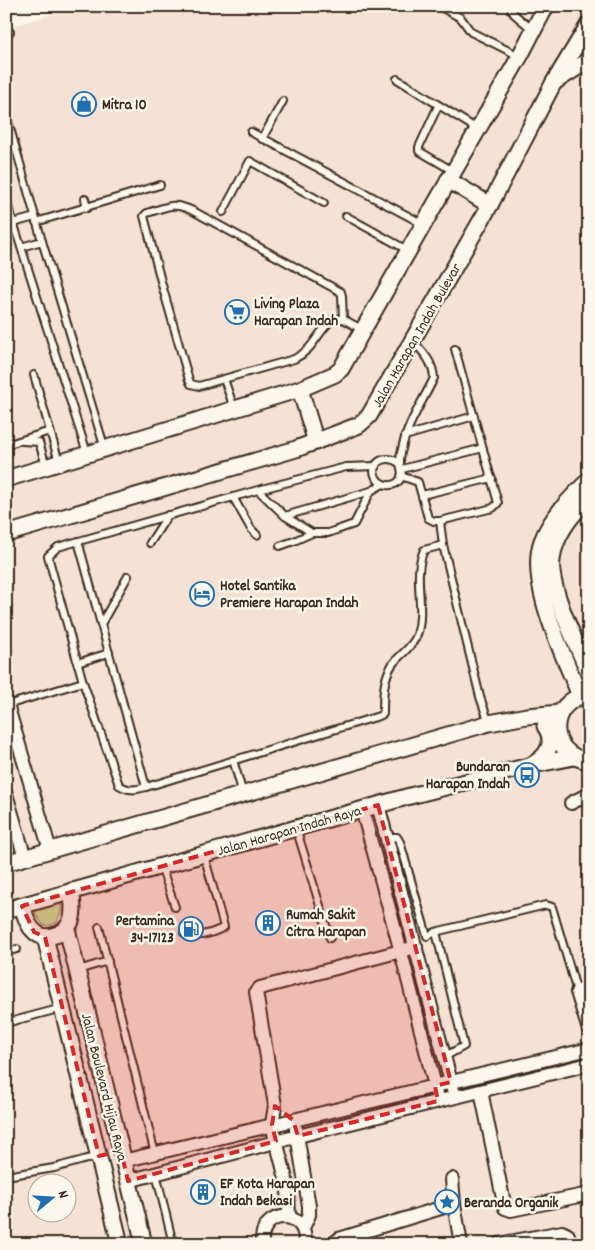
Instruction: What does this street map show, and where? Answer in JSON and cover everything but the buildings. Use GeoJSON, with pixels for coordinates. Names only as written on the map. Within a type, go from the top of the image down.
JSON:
{"type":"FeatureCollection","features":[{"type":"Feature","properties":{"kind":"street"},"geometry":{"type":"LineString","coordinates":[[6,479],[234,410],[302,395],[341,369],[423,224],[453,179],[477,129],[520,56],[546,6]]}},
{"type":"Feature","properties":{"kind":"street","name":"Jalan Harapan Indah Bulevar"},"geometry":{"type":"LineString","coordinates":[[6,534],[316,442],[359,425],[369,416],[413,341],[554,82],[589,24]]}},
{"type":"Feature","properties":{"kind":"street"},"geometry":{"type":"LineString","coordinates":[[554,82],[589,60]]}},
{"type":"Feature","properties":{"kind":"street"},"geometry":{"type":"LineString","coordinates":[[453,179],[488,203]]}},
{"type":"Feature","properties":{"kind":"street"},"geometry":{"type":"LineString","coordinates":[[302,395],[316,442]]}},
{"type":"Feature","properties":{"kind":"street"},"geometry":{"type":"LineString","coordinates":[[582,759],[563,748],[559,741],[556,727],[560,712],[568,702],[584,695],[549,616],[540,584],[538,565],[543,541],[550,526],[561,510],[589,480]]}},
{"type":"Feature","properties":{"kind":"street"},"geometry":{"type":"LineString","coordinates":[[589,499],[576,511],[563,529],[556,544],[552,561],[553,575],[560,603],[589,673]]}},
{"type":"Feature","properties":{"kind":"street"},"geometry":{"type":"LineString","coordinates":[[7,703],[50,850]]}},
{"type":"Feature","properties":{"kind":"street"},"geometry":{"type":"LineString","coordinates":[[6,863],[489,723],[560,712]]}},
{"type":"Feature","properties":{"kind":"street"},"geometry":{"type":"LineString","coordinates":[[527,716],[542,722],[548,729],[550,738],[548,751],[543,758],[533,765]]}},
{"type":"Feature","properties":{"kind":"street","name":"Jalan Harapan Indah Raya"},"geometry":{"type":"LineString","coordinates":[[6,910],[362,809],[533,765],[582,759]]}},
{"type":"Feature","properties":{"kind":"street"},"geometry":{"type":"LineString","coordinates":[[6,794],[24,858]]}},
{"type":"Feature","properties":{"kind":"street"},"geometry":{"type":"LineString","coordinates":[[571,803],[589,794]]}},
{"type":"Feature","properties":{"kind":"street"},"geometry":{"type":"LineString","coordinates":[[378,805],[419,941],[454,1098]]}},
{"type":"Feature","properties":{"kind":"street"},"geometry":{"type":"LineString","coordinates":[[362,809],[401,952],[438,1102]]}},
{"type":"Feature","properties":{"kind":"street"},"geometry":{"type":"LineString","coordinates":[[22,906],[34,932],[45,937],[60,934],[67,929],[72,918],[74,906],[70,891]]}},
{"type":"Feature","properties":{"kind":"street","name":"Jalan Boulevard Hijau Raya"},"geometry":{"type":"LineString","coordinates":[[67,929],[144,1244]]}},
{"type":"Feature","properties":{"kind":"street","name":"Jalan Boulevard Hijau Raya"},"geometry":{"type":"LineString","coordinates":[[45,937],[120,1244]]}},
{"type":"Feature","properties":{"kind":"street"},"geometry":{"type":"LineString","coordinates":[[289,1217],[288,1188],[272,1125],[275,1105],[256,995],[257,989],[401,952],[419,941]]}},
{"type":"Feature","properties":{"kind":"street"},"geometry":{"type":"LineString","coordinates":[[583,989],[589,1030]]}},
{"type":"Feature","properties":{"kind":"street"},"geometry":{"type":"LineString","coordinates":[[98,1156],[155,1154],[589,1049]]}},
{"type":"Feature","properties":{"kind":"street"},"geometry":{"type":"LineString","coordinates":[[128,1181],[276,1141],[589,1064]]}},
{"type":"Feature","properties":{"kind":"street"},"geometry":{"type":"LineString","coordinates":[[481,1091],[505,1208],[511,1210],[589,1194]]}},
{"type":"Feature","properties":{"kind":"street"},"geometry":{"type":"LineString","coordinates":[[275,1105],[293,1120],[298,1136],[310,1206],[309,1215],[303,1228]]}},
{"type":"Feature","properties":{"kind":"street"},"geometry":{"type":"LineString","coordinates":[[452,1179],[461,1244]]}},
{"type":"Feature","properties":{"kind":"street"},"geometry":{"type":"LineString","coordinates":[[333,1244],[339,1239],[454,1204]]}},
{"type":"Feature","properties":{"kind":"street"},"geometry":{"type":"LineString","coordinates":[[262,1244],[262,1235],[265,1227],[271,1220],[289,1217],[298,1221],[303,1228],[306,1236],[305,1244]]}},
{"type":"Feature","properties":{"kind":"street"},"geometry":{"type":"LineString","coordinates":[[499,1244],[562,1232],[568,1235],[570,1244]]}},
{"type":"Feature","properties":{"kind":"lane"},"geometry":{"type":"LineString","coordinates":[[439,6],[461,18],[471,32],[520,56]]}},
{"type":"Feature","properties":{"kind":"lane"},"geometry":{"type":"LineString","coordinates":[[510,6],[514,14],[534,31]]}},
{"type":"Feature","properties":{"kind":"lane"},"geometry":{"type":"LineString","coordinates":[[397,80],[477,129]]}},
{"type":"Feature","properties":{"kind":"lane"},"geometry":{"type":"LineString","coordinates":[[262,139],[283,101]]}},
{"type":"Feature","properties":{"kind":"lane"},"geometry":{"type":"LineString","coordinates":[[438,106],[419,151],[453,179]]}},
{"type":"Feature","properties":{"kind":"lane"},"geometry":{"type":"LineString","coordinates":[[6,114],[105,449]]}},
{"type":"Feature","properties":{"kind":"lane"},"geometry":{"type":"LineString","coordinates":[[250,132],[423,224]]}},
{"type":"Feature","properties":{"kind":"lane"},"geometry":{"type":"LineString","coordinates":[[223,212],[250,161],[324,203]]}},
{"type":"Feature","properties":{"kind":"lane"},"geometry":{"type":"LineString","coordinates":[[13,223],[87,208],[160,185]]}},
{"type":"Feature","properties":{"kind":"lane"},"geometry":{"type":"LineString","coordinates":[[85,199],[87,208]]}},
{"type":"Feature","properties":{"kind":"lane"},"geometry":{"type":"LineString","coordinates":[[6,200],[87,455]]}},
{"type":"Feature","properties":{"kind":"lane"},"geometry":{"type":"LineString","coordinates":[[343,319],[341,292],[194,211],[182,205],[174,205],[147,213],[144,216],[189,380],[192,384],[200,386],[301,355],[306,352],[333,319],[343,319],[364,330]]}},
{"type":"Feature","properties":{"kind":"lane"},"geometry":{"type":"LineString","coordinates":[[346,216],[408,250]]}},
{"type":"Feature","properties":{"kind":"lane"},"geometry":{"type":"LineString","coordinates":[[21,247],[42,240]]}},
{"type":"Feature","properties":{"kind":"lane"},"geometry":{"type":"LineString","coordinates":[[413,341],[434,368],[434,378],[405,436],[401,469],[397,482],[390,485],[383,484],[378,480],[375,473],[376,466],[380,460],[386,457],[394,458],[401,469],[418,482],[428,518],[434,521],[493,508],[498,503],[455,349]]}},
{"type":"Feature","properties":{"kind":"lane"},"geometry":{"type":"LineString","coordinates":[[34,375],[50,431],[53,464]]}},
{"type":"Feature","properties":{"kind":"lane"},"geometry":{"type":"LineString","coordinates":[[224,379],[234,410]]}},
{"type":"Feature","properties":{"kind":"lane"},"geometry":{"type":"LineString","coordinates":[[405,436],[474,416]]}},
{"type":"Feature","properties":{"kind":"lane"},"geometry":{"type":"LineString","coordinates":[[23,441],[28,437],[50,431]]}},
{"type":"Feature","properties":{"kind":"lane"},"geometry":{"type":"LineString","coordinates":[[6,445],[23,441],[39,442],[53,464]]}},
{"type":"Feature","properties":{"kind":"lane"},"geometry":{"type":"LineString","coordinates":[[401,469],[483,448]]}},
{"type":"Feature","properties":{"kind":"lane"},"geometry":{"type":"LineString","coordinates":[[376,466],[346,467],[258,490],[58,547],[48,556],[83,682],[119,785],[127,790],[136,790],[382,714],[387,675],[393,663],[405,654],[417,636],[421,612],[418,571],[420,558],[424,550],[443,545]]}},
{"type":"Feature","properties":{"kind":"lane"},"geometry":{"type":"LineString","coordinates":[[422,495],[492,478]]}},
{"type":"Feature","properties":{"kind":"lane"},"geometry":{"type":"LineString","coordinates":[[285,516],[371,492],[383,484]]}},
{"type":"Feature","properties":{"kind":"lane"},"geometry":{"type":"LineString","coordinates":[[258,490],[285,516],[312,532],[328,533],[354,524],[371,492]]}},
{"type":"Feature","properties":{"kind":"lane"},"geometry":{"type":"LineString","coordinates":[[233,497],[251,529],[257,535]]}},
{"type":"Feature","properties":{"kind":"lane"},"geometry":{"type":"LineString","coordinates":[[150,543],[168,516]]}},
{"type":"Feature","properties":{"kind":"lane"},"geometry":{"type":"LineString","coordinates":[[440,521],[443,545],[480,697],[489,723]]}},
{"type":"Feature","properties":{"kind":"lane"},"geometry":{"type":"LineString","coordinates":[[280,546],[294,542],[312,532]]}},
{"type":"Feature","properties":{"kind":"lane"},"geometry":{"type":"LineString","coordinates":[[78,541],[146,787]]}},
{"type":"Feature","properties":{"kind":"lane"},"geometry":{"type":"LineString","coordinates":[[101,624],[128,576]]}},
{"type":"Feature","properties":{"kind":"lane"},"geometry":{"type":"LineString","coordinates":[[77,662],[109,653]]}},
{"type":"Feature","properties":{"kind":"lane"},"geometry":{"type":"LineString","coordinates":[[7,703],[83,682]]}},
{"type":"Feature","properties":{"kind":"lane"},"geometry":{"type":"LineString","coordinates":[[234,760],[244,794]]}},
{"type":"Feature","properties":{"kind":"lane"},"geometry":{"type":"LineString","coordinates":[[296,828],[330,938]]}},
{"type":"Feature","properties":{"kind":"lane"},"geometry":{"type":"LineString","coordinates":[[387,837],[397,837],[400,842],[419,941],[436,932],[546,905],[552,907],[583,989]]}},
{"type":"Feature","properties":{"kind":"lane"},"geometry":{"type":"LineString","coordinates":[[184,932],[189,936],[203,934],[224,927],[204,854]]}},
{"type":"Feature","properties":{"kind":"lane"},"geometry":{"type":"LineString","coordinates":[[161,865],[174,908]]}},
{"type":"Feature","properties":{"kind":"lane"},"geometry":{"type":"LineString","coordinates":[[99,927],[155,1154]]}},
{"type":"Feature","properties":{"kind":"lane"},"geometry":{"type":"LineString","coordinates":[[436,932],[464,1046],[444,1057]]}},
{"type":"Feature","properties":{"kind":"lane"},"geometry":{"type":"LineString","coordinates":[[6,952],[17,949]]}},
{"type":"Feature","properties":{"kind":"lane"},"geometry":{"type":"LineString","coordinates":[[77,970],[108,961]]}},
{"type":"Feature","properties":{"kind":"lane"},"geometry":{"type":"LineString","coordinates":[[6,1023],[62,1008]]}},
{"type":"Feature","properties":{"kind":"lane"},"geometry":{"type":"LineString","coordinates":[[6,1176],[54,1168],[98,1156]]}},
{"type":"Feature","properties":{"kind":"lane"},"geometry":{"type":"LineString","coordinates":[[156,1173],[173,1244]]}},
{"type":"Feature","properties":{"kind":"highlighted area"},"geometry":{"type":"Polygon","coordinates":[[[378,805],[451,1082],[435,1086],[438,1101],[298,1136],[293,1120],[275,1106],[272,1125],[276,1141],[128,1181],[121,1151],[99,1156],[45,937],[34,932],[22,906],[378,805]]]}},
{"type":"Feature","properties":{"kind":"shaded area"},"geometry":{"type":"Polygon","coordinates":[[[78,6],[589,6],[589,1244],[6,1244],[6,28],[78,6]]]}},
{"type":"Feature","properties":{"kind":"green space"},"geometry":{"type":"Polygon","coordinates":[[[60,901],[62,909],[57,922],[49,926],[43,925],[36,915],[35,909],[60,901]]]}},
{"type":"Feature","properties":{"kind":"place","name":"Mitra 10"},"geometry":{"type":"Point","coordinates":[84,104]}},
{"type":"Feature","properties":{"kind":"place","name":"Living Plaza Harapan Indah"},"geometry":{"type":"Point","coordinates":[237,312]}},
{"type":"Feature","properties":{"kind":"place","name":"Hotel Santika Premiere Harapan Indah"},"geometry":{"type":"Point","coordinates":[202,594]}},
{"type":"Feature","properties":{"kind":"place","name":"Bundaran Harapan Indah"},"geometry":{"type":"Point","coordinates":[527,775]}},
{"type":"Feature","properties":{"kind":"place","name":"Rumah Sakit Citra Harapan"},"geometry":{"type":"Point","coordinates":[268,923]}},
{"type":"Feature","properties":{"kind":"place","name":"Pertamina 34-17123"},"geometry":{"type":"Point","coordinates":[191,929]}},
{"type":"Feature","properties":{"kind":"place","name":"EF Kota Harapan Indah Bekasi"},"geometry":{"type":"Point","coordinates":[203,1192]}},
{"type":"Feature","properties":{"kind":"place","name":"Beranda Organik"},"geometry":{"type":"Point","coordinates":[447,1202]}}]}
